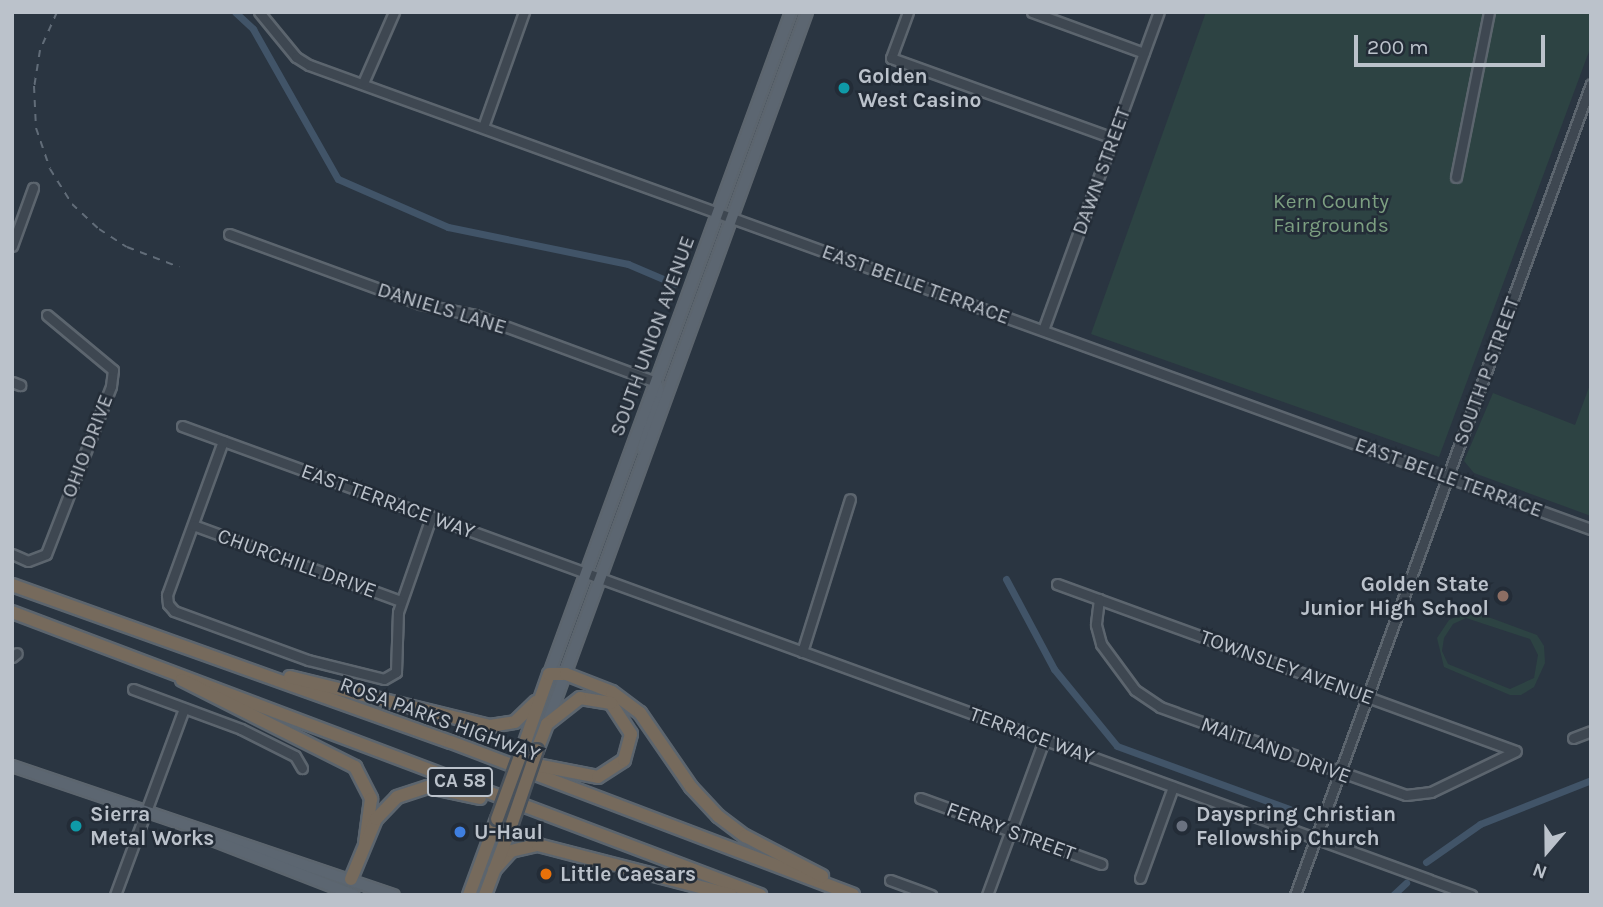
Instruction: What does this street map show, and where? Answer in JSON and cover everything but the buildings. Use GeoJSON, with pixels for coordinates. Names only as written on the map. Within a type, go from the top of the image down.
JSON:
{"type":"FeatureCollection","features":[{"type":"Feature","properties":{"kind":"highway","name":"ROSA PARKS HIGHWAY"},"geometry":{"type":"LineString","coordinates":[[12,585],[451,742],[853,895]]}},
{"type":"Feature","properties":{"kind":"highway","name":"CA 58"},"geometry":{"type":"LineString","coordinates":[[12,612],[162,666],[568,824],[760,895]]}},
{"type":"Feature","properties":{"kind":"highway"},"geometry":{"type":"LineString","coordinates":[[182,646],[490,726],[515,722],[542,693]]}},
{"type":"Feature","properties":{"kind":"highway"},"geometry":{"type":"LineString","coordinates":[[162,666],[196,689],[355,767],[371,799],[365,844]]}},
{"type":"Feature","properties":{"kind":"highway"},"geometry":{"type":"LineString","coordinates":[[469,895],[549,674],[565,674],[612,692],[632,706],[691,787],[731,827],[861,895]]}},
{"type":"Feature","properties":{"kind":"highway"},"geometry":{"type":"LineString","coordinates":[[451,742],[592,777],[614,770],[631,742],[622,713],[597,698],[574,700],[547,724],[537,750],[512,823],[485,895]]}},
{"type":"Feature","properties":{"kind":"highway"},"geometry":{"type":"LineString","coordinates":[[349,890],[365,844],[389,803],[421,788],[468,794],[568,824]]}},
{"type":"Feature","properties":{"kind":"highway"},"geometry":{"type":"LineString","coordinates":[[494,870],[512,851],[538,845],[732,895]]}},
{"type":"Feature","properties":{"kind":"main road","name":"SOUTH UNION AVENUE"},"geometry":{"type":"LineString","coordinates":[[547,724],[656,382],[791,12]]}},
{"type":"Feature","properties":{"kind":"main road","name":"SOUTH UNION AVENUE"},"geometry":{"type":"LineString","coordinates":[[549,674],[644,458],[807,12]]}},
{"type":"Feature","properties":{"kind":"main road"},"geometry":{"type":"LineString","coordinates":[[644,458],[643,439],[659,393],[656,382]]}},
{"type":"Feature","properties":{"kind":"main road"},"geometry":{"type":"LineString","coordinates":[[12,766],[195,831],[349,890],[394,895]]}},
{"type":"Feature","properties":{"kind":"street","name":"EAST BELLE TERRACE"},"geometry":{"type":"LineString","coordinates":[[259,12],[296,57],[1591,529]]}},
{"type":"Feature","properties":{"kind":"street"},"geometry":{"type":"LineString","coordinates":[[363,83],[394,12]]}},
{"type":"Feature","properties":{"kind":"street"},"geometry":{"type":"LineString","coordinates":[[484,127],[524,12]]}},
{"type":"Feature","properties":{"kind":"street"},"geometry":{"type":"LineString","coordinates":[[908,12],[891,58],[1114,138]]}},
{"type":"Feature","properties":{"kind":"street"},"geometry":{"type":"LineString","coordinates":[[1031,12],[1144,53]]}},
{"type":"Feature","properties":{"kind":"street","name":"DAWN STREET"},"geometry":{"type":"LineString","coordinates":[[1043,330],[1160,12]]}},
{"type":"Feature","properties":{"kind":"street"},"geometry":{"type":"LineString","coordinates":[[1456,177],[1489,12]]}},
{"type":"Feature","properties":{"kind":"street","name":"SOUTH P STREET"},"geometry":{"type":"LineString","coordinates":[[1295,895],[1591,85]]}},
{"type":"Feature","properties":{"kind":"street"},"geometry":{"type":"LineString","coordinates":[[12,246],[33,188]]}},
{"type":"Feature","properties":{"kind":"street","name":"DANIELS LANE"},"geometry":{"type":"LineString","coordinates":[[229,234],[420,304],[475,315],[656,382]]}},
{"type":"Feature","properties":{"kind":"street","name":"OHIO DRIVE"},"geometry":{"type":"LineString","coordinates":[[12,554],[39,560],[46,554],[113,370],[47,316]]}},
{"type":"Feature","properties":{"kind":"street","name":"EAST TERRACE WAY"},"geometry":{"type":"LineString","coordinates":[[182,426],[593,576]]}},
{"type":"Feature","properties":{"kind":"street"},"geometry":{"type":"LineString","coordinates":[[223,441],[167,595],[168,604],[174,611],[307,660],[384,679],[393,676],[398,668],[396,623],[401,601],[432,517]]}},
{"type":"Feature","properties":{"kind":"street"},"geometry":{"type":"LineString","coordinates":[[802,652],[850,499]]}},
{"type":"Feature","properties":{"kind":"street","name":"CHURCHILL DRIVE"},"geometry":{"type":"LineString","coordinates":[[193,525],[401,601]]}},
{"type":"Feature","properties":{"kind":"street","name":"TERRACE WAY"},"geometry":{"type":"LineString","coordinates":[[593,576],[1471,895]]}},
{"type":"Feature","properties":{"kind":"street","name":"TOWNSLEY AVENUE"},"geometry":{"type":"LineString","coordinates":[[1058,584],[1517,751]]}},
{"type":"Feature","properties":{"kind":"street","name":"MAITLAND DRIVE"},"geometry":{"type":"LineString","coordinates":[[1099,599],[1096,625],[1101,644],[1142,697],[1340,773],[1415,795],[1437,789],[1517,751]]}},
{"type":"Feature","properties":{"kind":"street"},"geometry":{"type":"LineString","coordinates":[[133,689],[295,756],[302,768]]}},
{"type":"Feature","properties":{"kind":"street"},"geometry":{"type":"LineString","coordinates":[[115,895],[184,708]]}},
{"type":"Feature","properties":{"kind":"street"},"geometry":{"type":"LineString","coordinates":[[1573,738],[1591,731]]}},
{"type":"Feature","properties":{"kind":"street"},"geometry":{"type":"LineString","coordinates":[[987,895],[1044,740]]}},
{"type":"Feature","properties":{"kind":"street"},"geometry":{"type":"LineString","coordinates":[[1140,878],[1173,787]]}},
{"type":"Feature","properties":{"kind":"street","name":"FERRY STREET"},"geometry":{"type":"LineString","coordinates":[[920,798],[1101,864]]}},
{"type":"Feature","properties":{"kind":"street"},"geometry":{"type":"LineString","coordinates":[[890,880],[931,895]]}},
{"type":"Feature","properties":{"kind":"green space","name":"Kern County Fairgrounds"},"geometry":{"type":"Polygon","coordinates":[[[1206,12],[1591,12],[1591,46],[1439,457],[1091,334],[1206,12]]]}},
{"type":"Feature","properties":{"kind":"green space"},"geometry":{"type":"Polygon","coordinates":[[[1591,382],[1591,516],[1474,473],[1464,461],[1493,393],[1575,425],[1591,382]]]}},
{"type":"Feature","properties":{"kind":"green space"},"geometry":{"type":"Polygon","coordinates":[[[1456,605],[1537,635],[1544,646],[1545,663],[1534,687],[1521,695],[1510,695],[1444,667],[1437,638],[1449,620],[1462,614],[1454,610],[1456,605]],[[1466,618],[1453,624],[1444,638],[1442,651],[1448,664],[1510,689],[1534,678],[1538,655],[1530,639],[1466,618]]]}},
{"type":"Feature","properties":{"kind":"waterway"},"geometry":{"type":"LineString","coordinates":[[235,12],[253,29],[338,179],[448,227],[628,264],[675,284]]}},
{"type":"Feature","properties":{"kind":"waterway"},"geometry":{"type":"LineString","coordinates":[[1006,579],[1054,669],[1117,746],[1289,809],[1292,817]]}},
{"type":"Feature","properties":{"kind":"waterway"},"geometry":{"type":"LineString","coordinates":[[1426,862],[1480,824],[1591,780]]}},
{"type":"Feature","properties":{"kind":"waterway"},"geometry":{"type":"LineString","coordinates":[[1393,895],[1406,883]]}},
{"type":"Feature","properties":{"kind":"railway"},"geometry":{"type":"LineString","coordinates":[[57,12],[40,50],[34,86],[36,128],[50,169],[72,204],[99,229],[127,247],[179,267]]}},
{"type":"Feature","properties":{"kind":"place","name":"Golden West Casino"},"geometry":{"type":"Point","coordinates":[844,88]}},
{"type":"Feature","properties":{"kind":"place","name":"Golden State Junior High School"},"geometry":{"type":"Point","coordinates":[1503,596]}},
{"type":"Feature","properties":{"kind":"place","name":"Sierra Metal Works"},"geometry":{"type":"Point","coordinates":[76,826]}},
{"type":"Feature","properties":{"kind":"place","name":"Dayspring Christian Fellowship Church"},"geometry":{"type":"Point","coordinates":[1182,826]}},
{"type":"Feature","properties":{"kind":"place","name":"U-Haul"},"geometry":{"type":"Point","coordinates":[460,832]}},
{"type":"Feature","properties":{"kind":"place","name":"Little Caesars"},"geometry":{"type":"Point","coordinates":[546,874]}}]}
